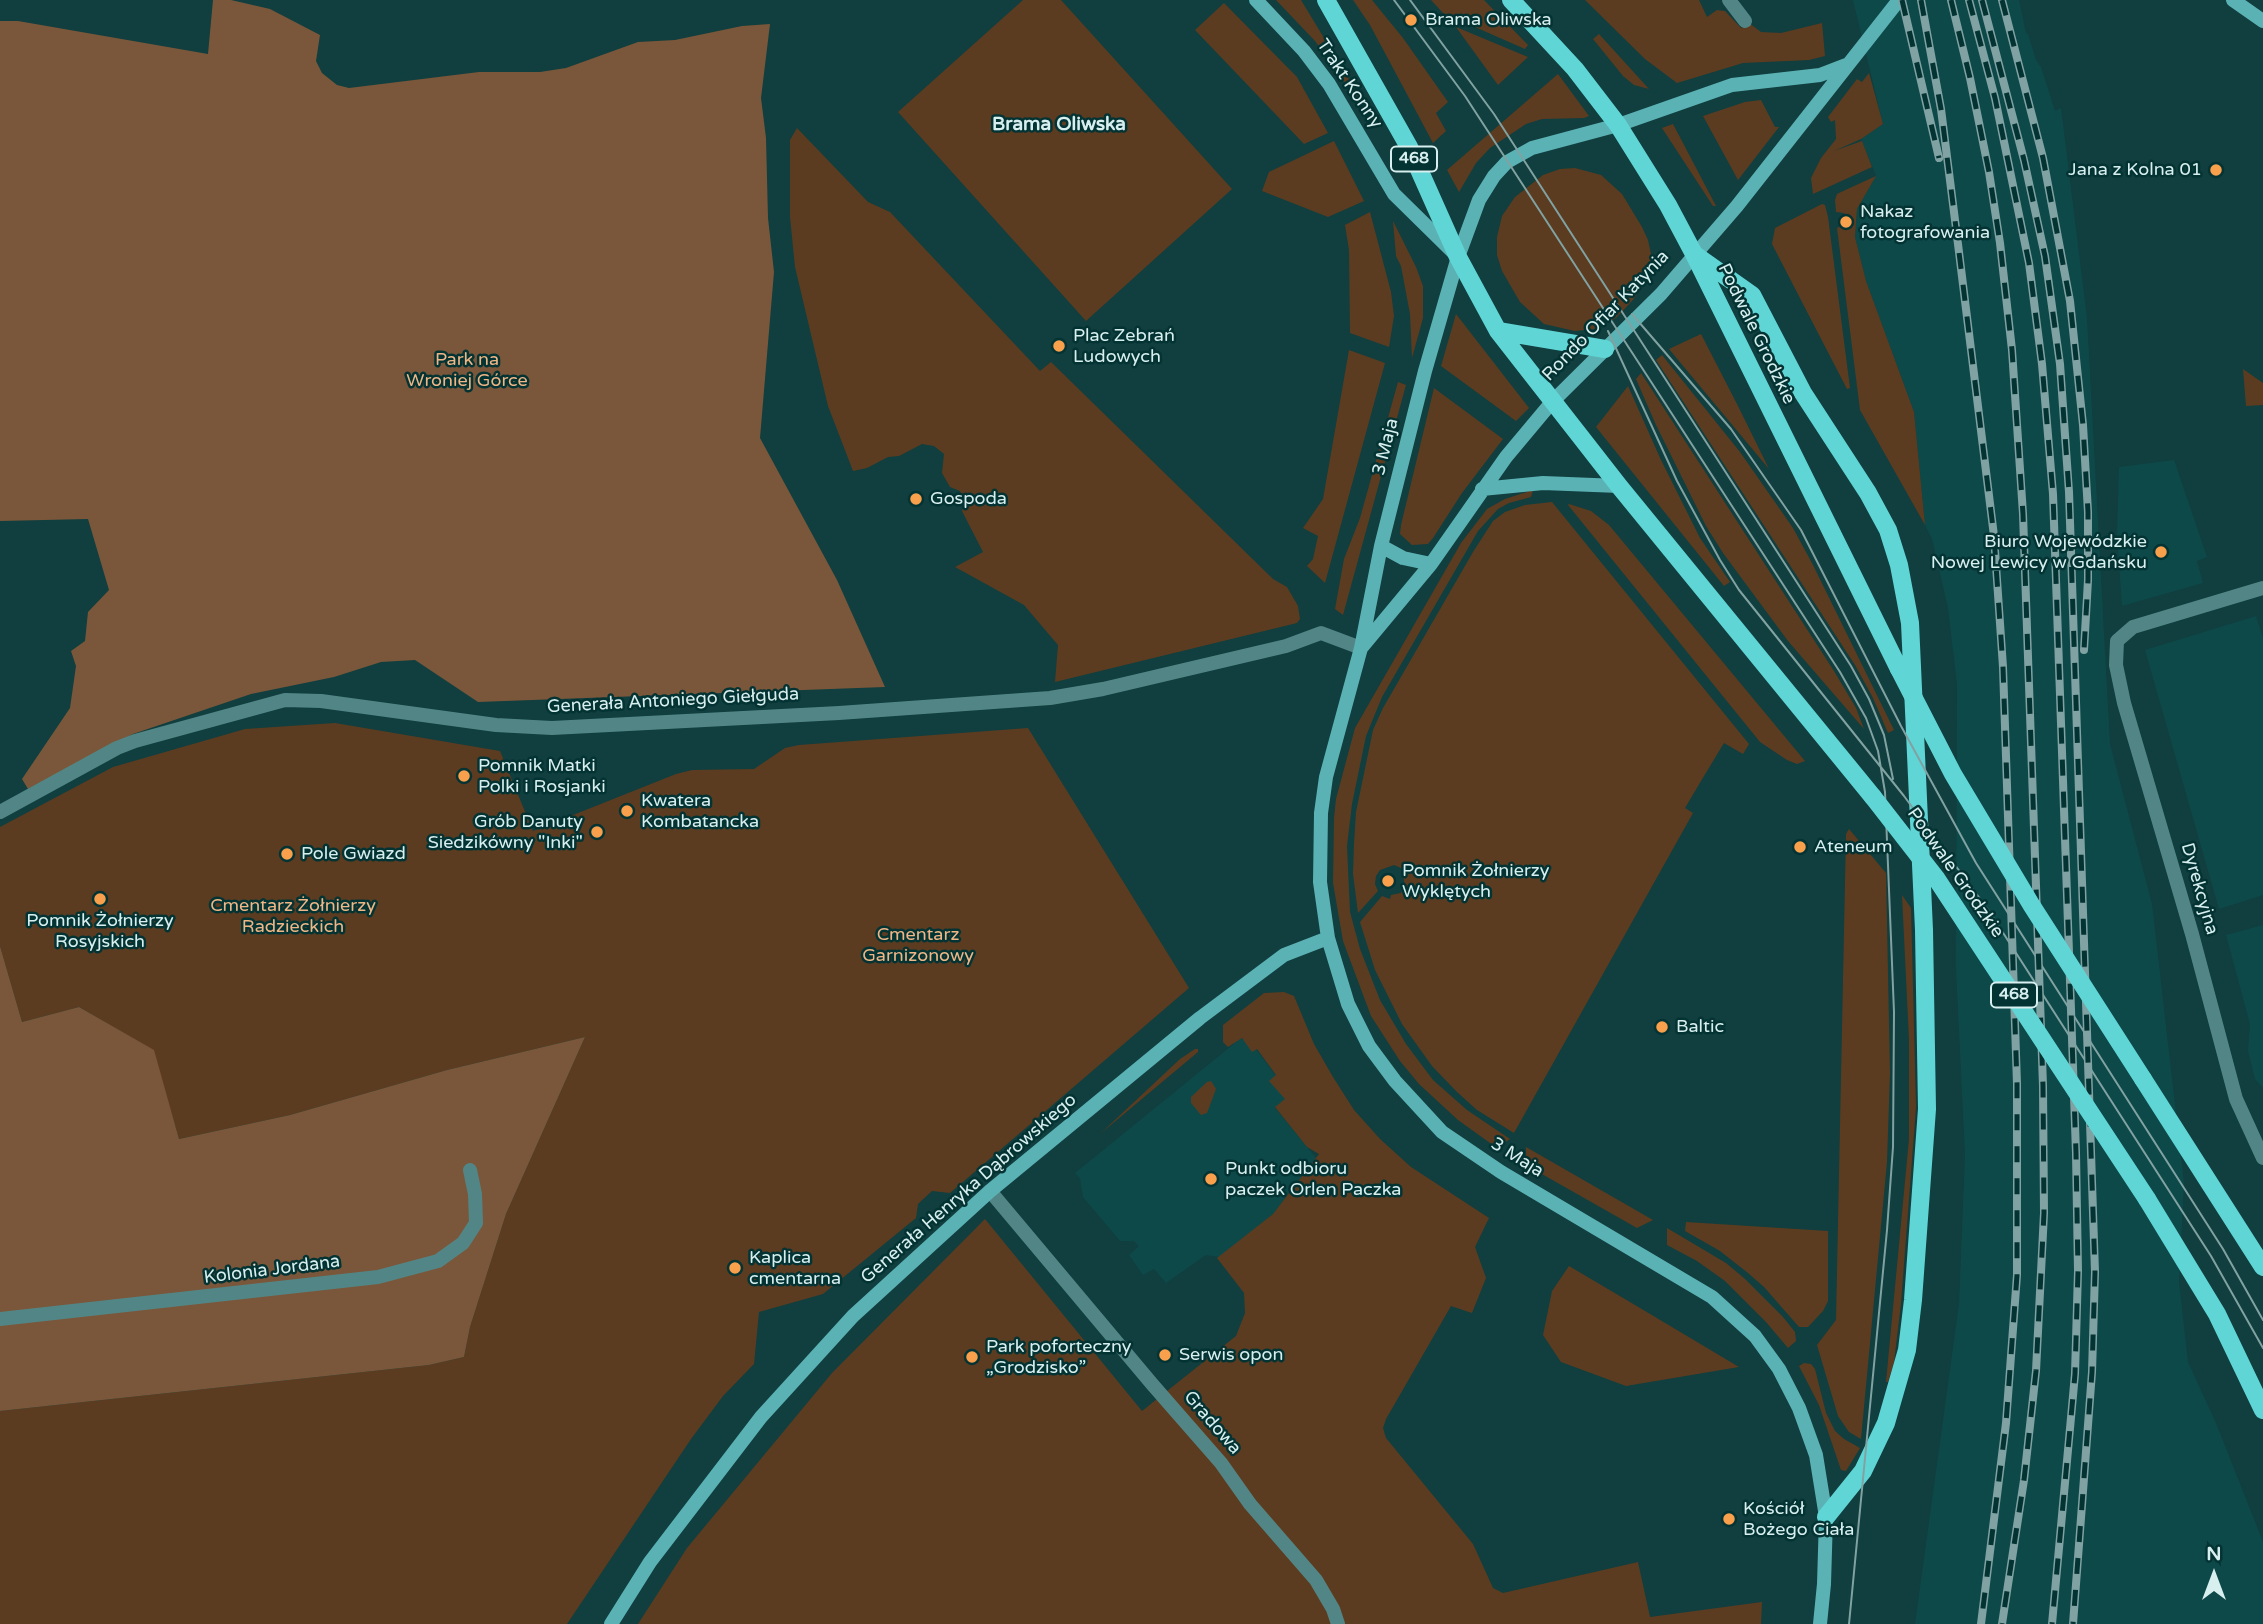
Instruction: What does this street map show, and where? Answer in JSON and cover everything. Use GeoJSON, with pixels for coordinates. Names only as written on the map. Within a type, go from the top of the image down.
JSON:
{"type":"FeatureCollection","features":[{"type":"Feature","properties":{"kind":"main road","name":"Trakt Konny"},"geometry":{"type":"LineString","coordinates":[[1256,0],[1304,51],[1329,84],[1394,194],[1458,257]]}},
{"type":"Feature","properties":{"kind":"main road","name":"468"},"geometry":{"type":"LineString","coordinates":[[1326,0],[1409,147],[1458,257]]}},
{"type":"Feature","properties":{"kind":"main road","name":"Rondo Ofiar Katynia"},"geometry":{"type":"LineString","coordinates":[[1458,257],[1498,331],[1552,402],[1661,294],[1694,254],[1668,205],[1618,125],[1575,69],[1511,0]]}},
{"type":"Feature","properties":{"kind":"main road"},"geometry":{"type":"LineString","coordinates":[[1826,1517],[1863,1471],[1886,1423],[1907,1350],[1913,1300],[1927,1109],[1923,930],[1910,623],[1899,565],[1888,530],[1868,493],[1802,393],[1752,295],[1694,254],[1737,206],[1899,0]]}},
{"type":"Feature","properties":{"kind":"main road"},"geometry":{"type":"LineString","coordinates":[[2233,0],[2263,21]]}},
{"type":"Feature","properties":{"kind":"main road"},"geometry":{"type":"LineString","coordinates":[[1458,257],[1479,200],[1494,176],[1507,162],[1532,148],[1618,125],[1732,86],[1820,75],[1846,65]]}},
{"type":"Feature","properties":{"kind":"main road","name":"Podwale Grodzkie"},"geometry":{"type":"LineString","coordinates":[[1694,254],[1952,774],[2032,906],[2263,1267]]}},
{"type":"Feature","properties":{"kind":"main road","name":"3 Maja"},"geometry":{"type":"LineString","coordinates":[[1458,257],[1425,371],[1381,546],[1361,648],[1326,777],[1321,813],[1320,882],[1328,938],[1348,1004],[1369,1046],[1395,1081],[1442,1132],[1501,1172],[1712,1297],[1755,1336],[1779,1369],[1799,1408],[1816,1455],[1826,1517],[1820,1624]]}},
{"type":"Feature","properties":{"kind":"main road"},"geometry":{"type":"LineString","coordinates":[[1498,331],[1605,349]]}},
{"type":"Feature","properties":{"kind":"main road","name":"3 Maja"},"geometry":{"type":"LineString","coordinates":[[1361,648],[1432,564],[1482,489],[1552,402]]}},
{"type":"Feature","properties":{"kind":"main road","name":"Podwale Grodzkie"},"geometry":{"type":"LineString","coordinates":[[1552,402],[1936,878],[2147,1199],[2217,1314],[2263,1410]]}},
{"type":"Feature","properties":{"kind":"main road"},"geometry":{"type":"LineString","coordinates":[[1482,489],[1543,482],[1619,486]]}},
{"type":"Feature","properties":{"kind":"main road"},"geometry":{"type":"LineString","coordinates":[[1381,546],[1403,558],[1432,564]]}},
{"type":"Feature","properties":{"kind":"main road","name":"Generała Henryka Dąbrowskiego"},"geometry":{"type":"LineString","coordinates":[[611,1624],[650,1562],[761,1417],[853,1316],[990,1191],[1190,1026],[1284,955],[1328,938]]}},
{"type":"Feature","properties":{"kind":"street"},"geometry":{"type":"LineString","coordinates":[[1729,0],[1745,20]]}},
{"type":"Feature","properties":{"kind":"street","name":"Dyrekcyjna"},"geometry":{"type":"LineString","coordinates":[[2263,588],[2133,627],[2118,642],[2116,665],[2124,703],[2192,934],[2236,1098],[2263,1158]]}},
{"type":"Feature","properties":{"kind":"street","name":"Generała Antoniego Giełguda"},"geometry":{"type":"LineString","coordinates":[[0,812],[117,748],[285,700],[321,701],[496,725],[552,728],[839,713],[1050,698],[1103,689],[1286,646],[1321,633],[1361,648]]}},
{"type":"Feature","properties":{"kind":"street","name":"Kolonia Jordana"},"geometry":{"type":"LineString","coordinates":[[0,1319],[378,1277],[429,1264],[438,1261],[463,1243],[476,1223],[475,1194],[470,1170]]}},
{"type":"Feature","properties":{"kind":"street","name":"Gradowa"},"geometry":{"type":"LineString","coordinates":[[990,1191],[1226,1469],[1250,1504],[1316,1580],[1333,1609],[1338,1624]]}},
{"type":"Feature","properties":{"kind":"shaded area"},"geometry":{"type":"Polygon","coordinates":[[[1853,0],[2019,0],[2026,33],[2041,67],[2055,111],[2061,108],[2087,318],[2110,744],[2152,904],[2184,1183],[2179,1282],[2188,1362],[2216,1423],[2263,1542],[2263,1624],[1915,1624],[1959,1304],[1965,1155],[1956,969],[1957,684],[1948,608],[1932,539],[1925,525],[1914,412],[1866,281],[1855,237],[1857,209],[1876,176],[1861,139],[1883,124],[1853,0]]]}},
{"type":"Feature","properties":{"kind":"shaded area"},"geometry":{"type":"Polygon","coordinates":[[[2174,460],[2207,557],[2197,561],[2203,583],[2122,606],[2117,535],[2119,467],[2174,460]]]}},
{"type":"Feature","properties":{"kind":"shaded area"},"geometry":{"type":"Polygon","coordinates":[[[2256,616],[2263,639],[2263,895],[2219,909],[2145,650],[2256,616]]]}},
{"type":"Feature","properties":{"kind":"shaded area"},"geometry":{"type":"Polygon","coordinates":[[[2263,925],[2263,1088],[2255,1079],[2248,1051],[2250,1024],[2226,935],[2263,925]]]}},
{"type":"Feature","properties":{"kind":"shaded area"},"geometry":{"type":"Polygon","coordinates":[[[1241,1038],[1256,1049],[1276,1076],[1286,1099],[1275,1108],[1316,1158],[1273,1214],[1219,1257],[1206,1255],[1166,1283],[1154,1269],[1143,1275],[1129,1255],[1139,1246],[1134,1241],[1120,1241],[1083,1197],[1080,1178],[1075,1173],[1241,1038]]]}},
{"type":"Feature","properties":{"kind":"green space","name":"Park na Wroniej Górce"},"geometry":{"type":"Polygon","coordinates":[[[213,0],[231,0],[270,9],[320,35],[316,61],[322,73],[337,85],[349,88],[479,72],[540,72],[566,68],[638,42],[675,40],[742,26],[770,24],[761,98],[774,272],[760,438],[837,580],[885,687],[478,702],[415,660],[381,662],[334,677],[251,694],[133,734],[28,789],[22,779],[70,708],[76,666],[71,651],[85,641],[88,612],[109,590],[88,519],[0,521],[0,21],[18,21],[208,54],[213,0]]]}},
{"type":"Feature","properties":{"kind":"green space"},"geometry":{"type":"Polygon","coordinates":[[[1023,0],[1061,0],[1232,189],[1086,321],[898,112],[1023,0]]]}},
{"type":"Feature","properties":{"kind":"green space"},"geometry":{"type":"Polygon","coordinates":[[[1276,0],[1301,0],[1367,109],[1362,112],[1349,88],[1315,41],[1276,0]]]}},
{"type":"Feature","properties":{"kind":"green space"},"geometry":{"type":"Polygon","coordinates":[[[1353,0],[1372,0],[1403,38],[1448,102],[1436,113],[1446,131],[1433,143],[1370,25],[1353,0]]]}},
{"type":"Feature","properties":{"kind":"green space"},"geometry":{"type":"Polygon","coordinates":[[[1431,0],[1484,0],[1528,45],[1525,49],[1443,13],[1431,0]]]}},
{"type":"Feature","properties":{"kind":"green space"},"geometry":{"type":"Polygon","coordinates":[[[1585,0],[1699,0],[1707,17],[1717,10],[1725,11],[1741,28],[1749,23],[1761,32],[1781,33],[1822,23],[1825,56],[1809,60],[1743,63],[1677,83],[1645,59],[1585,0]]]}},
{"type":"Feature","properties":{"kind":"green space"},"geometry":{"type":"Polygon","coordinates":[[[1224,3],[1297,77],[1328,133],[1304,144],[1195,30],[1224,3]]]}},
{"type":"Feature","properties":{"kind":"green space"},"geometry":{"type":"Polygon","coordinates":[[[1456,27],[1528,57],[1498,85],[1456,27]]]}},
{"type":"Feature","properties":{"kind":"green space"},"geometry":{"type":"Polygon","coordinates":[[[1599,34],[1649,89],[1634,85],[1623,76],[1593,39],[1599,34]]]}},
{"type":"Feature","properties":{"kind":"green space"},"geometry":{"type":"Polygon","coordinates":[[[1869,73],[1883,124],[1861,139],[1834,151],[1862,141],[1872,167],[1813,194],[1811,178],[1821,158],[1836,139],[1835,120],[1831,122],[1828,117],[1857,79],[1862,82],[1869,73]]]}},
{"type":"Feature","properties":{"kind":"green space"},"geometry":{"type":"Polygon","coordinates":[[[1558,74],[1589,116],[1542,119],[1526,124],[1490,148],[1476,163],[1459,192],[1447,170],[1558,74]]]}},
{"type":"Feature","properties":{"kind":"green space"},"geometry":{"type":"Polygon","coordinates":[[[1761,100],[1775,127],[1779,127],[1738,180],[1703,116],[1745,102],[1761,100]]]}},
{"type":"Feature","properties":{"kind":"green space"},"geometry":{"type":"Polygon","coordinates":[[[1673,124],[1716,206],[1713,206],[1662,128],[1673,124]]]}},
{"type":"Feature","properties":{"kind":"green space"},"geometry":{"type":"Polygon","coordinates":[[[797,128],[868,202],[890,212],[1040,371],[1051,362],[1273,579],[1287,587],[1298,606],[1300,619],[1297,623],[1055,682],[1058,645],[1024,605],[955,567],[983,552],[962,511],[965,503],[960,491],[950,487],[942,473],[944,454],[934,446],[922,444],[899,456],[888,457],[867,468],[853,471],[828,406],[795,267],[790,217],[790,140],[797,128]]]}},
{"type":"Feature","properties":{"kind":"green space"},"geometry":{"type":"Polygon","coordinates":[[[1334,141],[1364,201],[1328,217],[1262,191],[1269,172],[1334,141]]]}},
{"type":"Feature","properties":{"kind":"green space"},"geometry":{"type":"Polygon","coordinates":[[[1575,168],[1601,175],[1622,194],[1642,227],[1651,254],[1650,267],[1641,289],[1616,318],[1595,329],[1575,331],[1544,324],[1520,302],[1502,271],[1497,255],[1497,237],[1502,216],[1515,197],[1543,175],[1560,169],[1575,168]]]}},
{"type":"Feature","properties":{"kind":"green space"},"geometry":{"type":"Polygon","coordinates":[[[1876,176],[1857,209],[1855,237],[1866,281],[1914,412],[1925,525],[1860,410],[1837,228],[1847,223],[1844,213],[1836,212],[1835,200],[1837,194],[1876,176]]]}},
{"type":"Feature","properties":{"kind":"green space"},"geometry":{"type":"Polygon","coordinates":[[[1822,204],[1825,205],[1828,217],[1850,388],[1847,389],[1772,244],[1775,228],[1822,204]]]}},
{"type":"Feature","properties":{"kind":"green space"},"geometry":{"type":"Polygon","coordinates":[[[1370,212],[1391,292],[1394,316],[1389,347],[1350,333],[1349,250],[1345,225],[1370,212]]]}},
{"type":"Feature","properties":{"kind":"green space"},"geometry":{"type":"Polygon","coordinates":[[[1393,221],[1423,286],[1423,318],[1412,358],[1410,314],[1401,266],[1396,256],[1393,221]]]}},
{"type":"Feature","properties":{"kind":"green space"},"geometry":{"type":"Polygon","coordinates":[[[1456,314],[1529,408],[1516,421],[1441,366],[1456,314]]]}},
{"type":"Feature","properties":{"kind":"green space"},"geometry":{"type":"Polygon","coordinates":[[[1701,334],[1738,406],[1769,469],[1669,349],[1701,334]]]}},
{"type":"Feature","properties":{"kind":"green space"},"geometry":{"type":"Polygon","coordinates":[[[1349,350],[1385,363],[1325,583],[1307,566],[1313,559],[1318,536],[1303,528],[1323,499],[1349,350]]]}},
{"type":"Feature","properties":{"kind":"green space"},"geometry":{"type":"Polygon","coordinates":[[[1662,355],[1740,452],[1793,528],[1894,730],[1888,733],[1855,665],[1656,360],[1662,355]]]}},
{"type":"Feature","properties":{"kind":"green space"},"geometry":{"type":"Polygon","coordinates":[[[2243,369],[2263,383],[2263,405],[2246,406],[2243,369]]]}},
{"type":"Feature","properties":{"kind":"green space"},"geometry":{"type":"Polygon","coordinates":[[[1641,373],[1834,671],[1856,708],[1864,729],[1788,641],[1706,526],[1636,379],[1641,373]]]}},
{"type":"Feature","properties":{"kind":"green space"},"geometry":{"type":"Polygon","coordinates":[[[1398,382],[1406,385],[1343,615],[1335,609],[1344,559],[1360,518],[1398,382]]]}},
{"type":"Feature","properties":{"kind":"green space"},"geometry":{"type":"Polygon","coordinates":[[[1628,386],[1700,538],[1730,582],[1724,586],[1596,427],[1628,386]]]}},
{"type":"Feature","properties":{"kind":"green space"},"geometry":{"type":"Polygon","coordinates":[[[1434,388],[1503,439],[1428,544],[1412,545],[1400,534],[1401,525],[1434,388]]]}},
{"type":"Feature","properties":{"kind":"green space"},"geometry":{"type":"Polygon","coordinates":[[[1533,490],[1531,497],[1498,509],[1478,531],[1382,697],[1366,736],[1352,804],[1347,846],[1350,912],[1360,949],[1380,1000],[1406,1044],[1433,1080],[1467,1110],[1510,1139],[1497,1148],[1458,1120],[1419,1084],[1400,1061],[1371,1016],[1343,941],[1333,883],[1334,818],[1336,799],[1355,728],[1461,543],[1487,509],[1505,499],[1533,490]]]}},
{"type":"Feature","properties":{"kind":"green space"},"geometry":{"type":"Polygon","coordinates":[[[1552,502],[1749,744],[1743,754],[1724,743],[1701,781],[1685,808],[1693,813],[1514,1133],[1477,1110],[1457,1092],[1432,1066],[1402,1024],[1375,970],[1360,922],[1382,896],[1390,899],[1391,895],[1401,893],[1405,885],[1403,876],[1406,873],[1394,865],[1380,870],[1375,884],[1378,891],[1358,913],[1353,874],[1354,844],[1356,812],[1373,730],[1473,552],[1493,521],[1505,512],[1525,505],[1552,502]]]}},
{"type":"Feature","properties":{"kind":"green space"},"geometry":{"type":"Polygon","coordinates":[[[1569,504],[1591,511],[1609,525],[1805,761],[1797,764],[1787,760],[1760,742],[1569,504]]]}},
{"type":"Feature","properties":{"kind":"green space","name":"Cmentarz Garnizonowy"},"geometry":{"type":"Polygon","coordinates":[[[335,723],[500,751],[533,831],[676,774],[692,770],[754,769],[785,748],[799,745],[1028,728],[1189,988],[950,1193],[932,1191],[918,1204],[916,1218],[823,1294],[759,1312],[754,1364],[723,1396],[691,1439],[567,1624],[0,1624],[0,1411],[429,1365],[464,1357],[470,1327],[506,1214],[585,1037],[447,1070],[290,1115],[179,1139],[153,1050],[79,1007],[22,1022],[0,946],[0,827],[113,767],[245,729],[335,723]]]}},
{"type":"Feature","properties":{"kind":"green space"},"geometry":{"type":"Polygon","coordinates":[[[1849,829],[1886,873],[1890,1073],[1887,1162],[1861,1439],[1849,1432],[1838,1416],[1817,1345],[1836,1320],[1846,834],[1849,829]]]}},
{"type":"Feature","properties":{"kind":"green space"},"geometry":{"type":"Polygon","coordinates":[[[1902,895],[1911,908],[1916,1107],[1901,1303],[1894,1362],[1886,1382],[1909,1139],[1909,1040],[1902,895]]]}},
{"type":"Feature","properties":{"kind":"green space"},"geometry":{"type":"Polygon","coordinates":[[[0,946],[22,1022],[79,1007],[154,1050],[179,1139],[290,1115],[447,1070],[585,1037],[506,1214],[470,1327],[464,1357],[429,1365],[0,1411],[0,946]]]}},
{"type":"Feature","properties":{"kind":"green space","name":"Park poforteczny „Grodzisko”"},"geometry":{"type":"Polygon","coordinates":[[[1284,992],[1294,996],[1314,1044],[1333,1077],[1354,1110],[1380,1139],[1411,1167],[1489,1218],[1475,1247],[1486,1278],[1472,1313],[1451,1306],[1383,1428],[1386,1438],[1473,1544],[1493,1588],[1503,1593],[1638,1562],[1650,1617],[1762,1602],[1761,1624],[638,1624],[687,1548],[832,1373],[985,1219],[1142,1411],[1236,1336],[1245,1313],[1244,1293],[1217,1258],[1273,1214],[1319,1154],[1307,1147],[1275,1107],[1285,1099],[1269,1081],[1276,1075],[1257,1049],[1252,1052],[1242,1038],[1228,1047],[1223,1042],[1223,1025],[1264,993],[1284,992]]]}},
{"type":"Feature","properties":{"kind":"green space"},"geometry":{"type":"Polygon","coordinates":[[[1198,1049],[1198,1052],[1100,1134],[1180,1059],[1198,1049]]]}},
{"type":"Feature","properties":{"kind":"green space"},"geometry":{"type":"Polygon","coordinates":[[[1211,1081],[1216,1089],[1207,1113],[1201,1115],[1191,1103],[1191,1097],[1211,1081]]]}},
{"type":"Feature","properties":{"kind":"green space"},"geometry":{"type":"Polygon","coordinates":[[[1526,1147],[1653,1220],[1637,1228],[1526,1165],[1526,1147]]]}},
{"type":"Feature","properties":{"kind":"green space"},"geometry":{"type":"Polygon","coordinates":[[[1686,1222],[1828,1231],[1828,1301],[1823,1311],[1808,1327],[1799,1327],[1748,1273],[1720,1251],[1685,1231],[1686,1222]]]}},
{"type":"Feature","properties":{"kind":"green space"},"geometry":{"type":"Polygon","coordinates":[[[1667,1228],[1726,1263],[1744,1278],[1783,1317],[1795,1332],[1796,1341],[1788,1348],[1725,1281],[1697,1261],[1667,1245],[1667,1228]]]}},
{"type":"Feature","properties":{"kind":"green space"},"geometry":{"type":"Polygon","coordinates":[[[1569,1266],[1739,1367],[1626,1386],[1561,1362],[1543,1335],[1552,1291],[1569,1266]]]}},
{"type":"Feature","properties":{"kind":"green space"},"geometry":{"type":"Polygon","coordinates":[[[1804,1363],[1811,1364],[1815,1369],[1826,1413],[1835,1431],[1860,1448],[1846,1471],[1841,1470],[1819,1405],[1799,1366],[1804,1363]]]}},
{"type":"Feature","properties":{"kind":"tram line"},"geometry":{"type":"LineString","coordinates":[[1394,0],[1465,96],[1840,672],[1866,718],[1878,751],[1885,792],[1894,1012],[1893,1147],[1849,1624]]}},
{"type":"Feature","properties":{"kind":"tram line"},"geometry":{"type":"LineString","coordinates":[[1410,0],[1494,114],[1851,666],[1884,735],[1893,779]]}},
{"type":"Feature","properties":{"kind":"tram line"},"geometry":{"type":"LineString","coordinates":[[1632,314],[1731,429],[1801,530],[1901,726],[1976,863],[2223,1249],[2263,1320]]}},
{"type":"Feature","properties":{"kind":"tram line"},"geometry":{"type":"LineString","coordinates":[[1608,331],[1677,481],[1739,590],[1904,796],[1989,911],[2211,1256],[2263,1348]]}},
{"type":"Feature","properties":{"kind":"railway"},"geometry":{"type":"LineString","coordinates":[[1902,0],[1939,158]]}},
{"type":"Feature","properties":{"kind":"railway"},"geometry":{"type":"LineString","coordinates":[[1921,0],[1941,109],[1994,536],[2003,667],[2017,1084],[2017,1275],[2006,1423],[1981,1624]]}},
{"type":"Feature","properties":{"kind":"railway"},"geometry":{"type":"LineString","coordinates":[[1951,0],[1989,172],[2012,350],[2023,514],[2043,1086],[2044,1213],[2036,1371],[2024,1480],[2002,1624]]}},
{"type":"Feature","properties":{"kind":"railway"},"geometry":{"type":"LineString","coordinates":[[1969,0],[1995,98],[2029,263],[2042,364],[2053,494],[2078,1271],[2075,1374],[2052,1624]]}},
{"type":"Feature","properties":{"kind":"railway"},"geometry":{"type":"LineString","coordinates":[[1982,0],[2024,160],[2045,256],[2060,364],[2069,492],[2095,1272],[2092,1372],[2073,1624]]}},
{"type":"Feature","properties":{"kind":"railway"},"geometry":{"type":"LineString","coordinates":[[2002,0],[2043,158],[2070,301],[2083,425],[2088,512],[2084,650]]}},
{"type":"Feature","properties":{"kind":"place","name":"Brama Oliwska"},"geometry":{"type":"Point","coordinates":[1411,20]}},
{"type":"Feature","properties":{"kind":"place","name":"Jana z Kolna 01"},"geometry":{"type":"Point","coordinates":[2216,170]}},
{"type":"Feature","properties":{"kind":"place","name":"Nakaz fotografowania"},"geometry":{"type":"Point","coordinates":[1846,222]}},
{"type":"Feature","properties":{"kind":"place","name":"Plac Zebrań Ludowych"},"geometry":{"type":"Point","coordinates":[1059,346]}},
{"type":"Feature","properties":{"kind":"place","name":"Gospoda"},"geometry":{"type":"Point","coordinates":[916,499]}},
{"type":"Feature","properties":{"kind":"place","name":"Biuro Wojewódzkie Nowej Lewicy w Gdańsku"},"geometry":{"type":"Point","coordinates":[2161,552]}},
{"type":"Feature","properties":{"kind":"place","name":"Pomnik Matki Polki i Rosjanki"},"geometry":{"type":"Point","coordinates":[464,776]}},
{"type":"Feature","properties":{"kind":"place","name":"Kwatera Kombatancka"},"geometry":{"type":"Point","coordinates":[627,811]}},
{"type":"Feature","properties":{"kind":"place","name":"Grób Danuty Siedzikówny \"Inki\""},"geometry":{"type":"Point","coordinates":[597,832]}},
{"type":"Feature","properties":{"kind":"place","name":"Ateneum"},"geometry":{"type":"Point","coordinates":[1800,847]}},
{"type":"Feature","properties":{"kind":"place","name":"Pole Gwiazd"},"geometry":{"type":"Point","coordinates":[287,854]}},
{"type":"Feature","properties":{"kind":"place","name":"Pomnik Żołnierzy Wyklętych"},"geometry":{"type":"Point","coordinates":[1388,881]}},
{"type":"Feature","properties":{"kind":"place","name":"Pomnik Żołnierzy Rosyjskich"},"geometry":{"type":"Point","coordinates":[100,899]}},
{"type":"Feature","properties":{"kind":"place","name":"Baltic"},"geometry":{"type":"Point","coordinates":[1662,1027]}},
{"type":"Feature","properties":{"kind":"place","name":"Punkt odbioru paczek Orlen Paczka"},"geometry":{"type":"Point","coordinates":[1211,1179]}},
{"type":"Feature","properties":{"kind":"place","name":"Kaplica cmentarna"},"geometry":{"type":"Point","coordinates":[735,1268]}},
{"type":"Feature","properties":{"kind":"place","name":"Serwis opon"},"geometry":{"type":"Point","coordinates":[1165,1355]}},
{"type":"Feature","properties":{"kind":"place","name":"Park poforteczny „Grodzisko”"},"geometry":{"type":"Point","coordinates":[972,1357]}},
{"type":"Feature","properties":{"kind":"place","name":"Kościół Bożego Ciała"},"geometry":{"type":"Point","coordinates":[1729,1519]}},
{"type":"Feature","properties":{"kind":"district","name":"Brama Oliwska"},"geometry":{"type":"Point","coordinates":[1059,125]}},
{"type":"Feature","properties":{"kind":"park label","name":"Cmentarz Żołnierzy Radzieckich"},"geometry":{"type":"Point","coordinates":[293,916]}}]}
